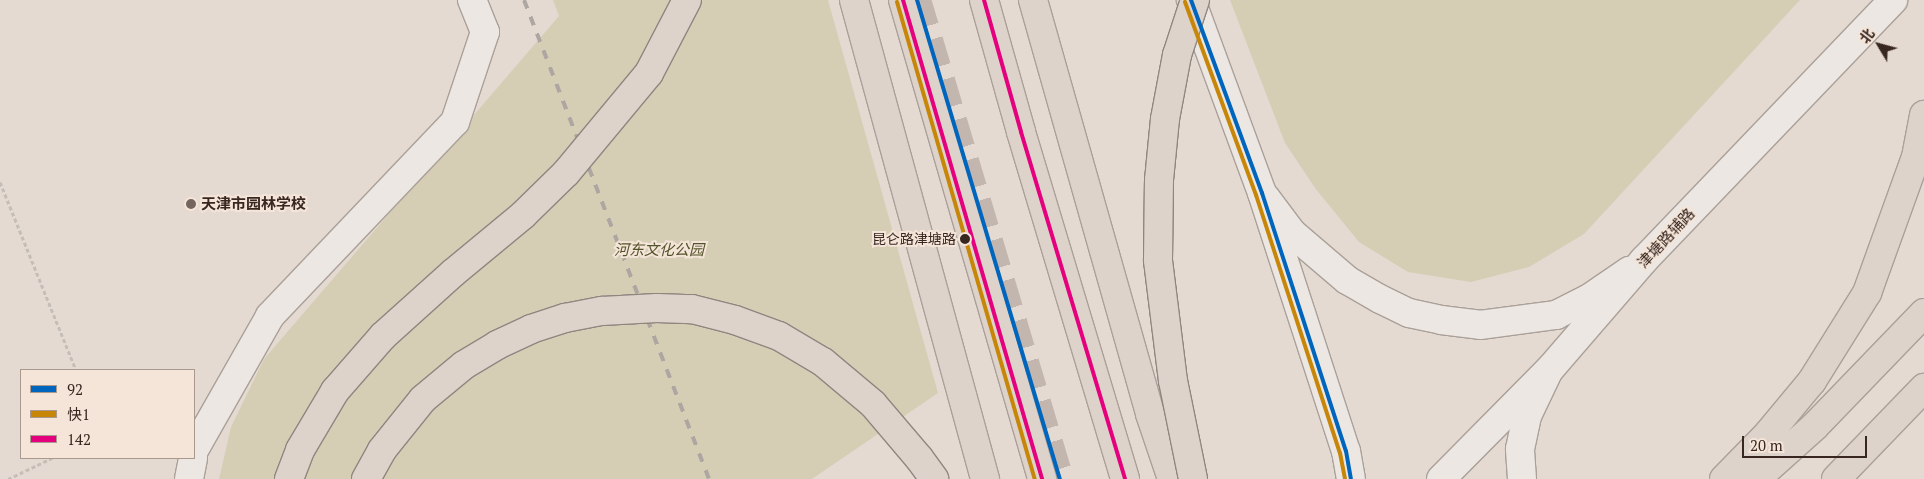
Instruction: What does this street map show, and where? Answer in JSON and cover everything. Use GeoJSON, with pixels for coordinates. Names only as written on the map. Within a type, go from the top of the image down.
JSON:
{"type":"FeatureCollection","features":[{"type":"Feature","properties":{"kind":"highway"},"geometry":{"type":"LineString","coordinates":[[289,479],[300,450],[336,391],[383,336],[453,273],[523,215],[566,174],[650,73],[687,0]]}},
{"type":"Feature","properties":{"kind":"highway"},"geometry":{"type":"LineString","coordinates":[[854,0],[985,479]]}},
{"type":"Feature","properties":{"kind":"highway"},"geometry":{"type":"LineString","coordinates":[[903,0],[1042,479]]}},
{"type":"Feature","properties":{"kind":"highway"},"geometry":{"type":"LineString","coordinates":[[984,0],[1021,132],[1126,479]]}},
{"type":"Feature","properties":{"kind":"highway"},"geometry":{"type":"LineString","coordinates":[[1033,0],[1150,414],[1172,479]]}},
{"type":"Feature","properties":{"kind":"highway"},"geometry":{"type":"LineString","coordinates":[[1193,479],[1173,381],[1158,260],[1159,180],[1165,119],[1177,55],[1195,0]]}},
{"type":"Feature","properties":{"kind":"highway"},"geometry":{"type":"LineString","coordinates":[[1724,479],[1768,434],[1812,380],[1866,293],[1916,157],[1924,115]]}},
{"type":"Feature","properties":{"kind":"highway"},"geometry":{"type":"LineString","coordinates":[[366,479],[382,450],[423,399],[464,365],[497,345],[531,329],[564,318],[602,311],[657,308],[692,309],[735,320],[779,336],[823,362],[873,404],[919,458],[934,479]]}},
{"type":"Feature","properties":{"kind":"highway"},"geometry":{"type":"LineString","coordinates":[[1756,479],[1815,426],[1924,313]]}},
{"type":"Feature","properties":{"kind":"highway"},"geometry":{"type":"LineString","coordinates":[[1836,479],[1924,388]]}},
{"type":"Feature","properties":{"kind":"street"},"geometry":{"type":"LineString","coordinates":[[195,448],[270,316],[455,122],[485,32],[472,0]]}},
{"type":"Feature","properties":{"kind":"street"},"geometry":{"type":"LineString","coordinates":[[1191,0],[1262,193],[1346,451],[1352,479]]}},
{"type":"Feature","properties":{"kind":"street","name":"津塘路辅路"},"geometry":{"type":"LineString","coordinates":[[1441,479],[1550,368],[1644,260],[1893,0]]}},
{"type":"Feature","properties":{"kind":"street"},"geometry":{"type":"LineString","coordinates":[[1262,193],[1292,233],[1346,280],[1409,313],[1441,320],[1480,325],[1556,315],[1588,299],[1644,260]]}},
{"type":"Feature","properties":{"kind":"street"},"geometry":{"type":"LineString","coordinates":[[1522,479],[1520,449],[1527,416],[1550,368]]}},
{"type":"Feature","properties":{"kind":"street"},"geometry":{"type":"LineString","coordinates":[[189,479],[192,459]]}},
{"type":"Feature","properties":{"kind":"path"},"geometry":{"type":"LineString","coordinates":[[0,182],[76,369]]}},
{"type":"Feature","properties":{"kind":"path"},"geometry":{"type":"LineString","coordinates":[[8,479],[50,459]]}},
{"type":"Feature","properties":{"kind":"green space","name":"河东文化公园"},"geometry":{"type":"Polygon","coordinates":[[[553,0],[828,0],[938,393],[812,479],[219,479],[231,427],[264,359],[559,16],[553,0]]]}},
{"type":"Feature","properties":{"kind":"green space"},"geometry":{"type":"Polygon","coordinates":[[[1230,0],[1800,0],[1584,234],[1529,267],[1471,282],[1408,272],[1359,242],[1315,188],[1285,143],[1230,0]]]}},
{"type":"Feature","properties":{"kind":"tunnel"},"geometry":{"type":"LineString","coordinates":[[917,0],[1060,479]]}},
{"type":"Feature","properties":{"kind":"railway"},"geometry":{"type":"LineString","coordinates":[[524,0],[709,479]]}},
{"type":"Feature","properties":{"kind":"transit line","name":"142"},"geometry":{"type":"LineString","coordinates":[[903,0],[1042,479]]}},
{"type":"Feature","properties":{"kind":"transit line","name":"92"},"geometry":{"type":"LineString","coordinates":[[917,0],[1060,479]]}},
{"type":"Feature","properties":{"kind":"transit line","name":"142"},"geometry":{"type":"LineString","coordinates":[[984,0],[1021,132],[1125,479]]}},
{"type":"Feature","properties":{"kind":"transit line","name":"92"},"geometry":{"type":"LineString","coordinates":[[1191,0],[1262,193],[1346,451],[1351,479]]}},
{"type":"Feature","properties":{"kind":"transit line","name":"快1"},"geometry":{"type":"LineString","coordinates":[[897,2],[1035,479]]}},
{"type":"Feature","properties":{"kind":"transit line","name":"快1"},"geometry":{"type":"LineString","coordinates":[[1185,2],[1256,195],[1340,453],[1345,479]]}},
{"type":"Feature","properties":{"kind":"place","name":"天津市园林学校"},"geometry":{"type":"Point","coordinates":[191,204]}},
{"type":"Feature","properties":{"kind":"place","name":"昆仑路津塘路"},"geometry":{"type":"Point","coordinates":[965,239]}}]}
